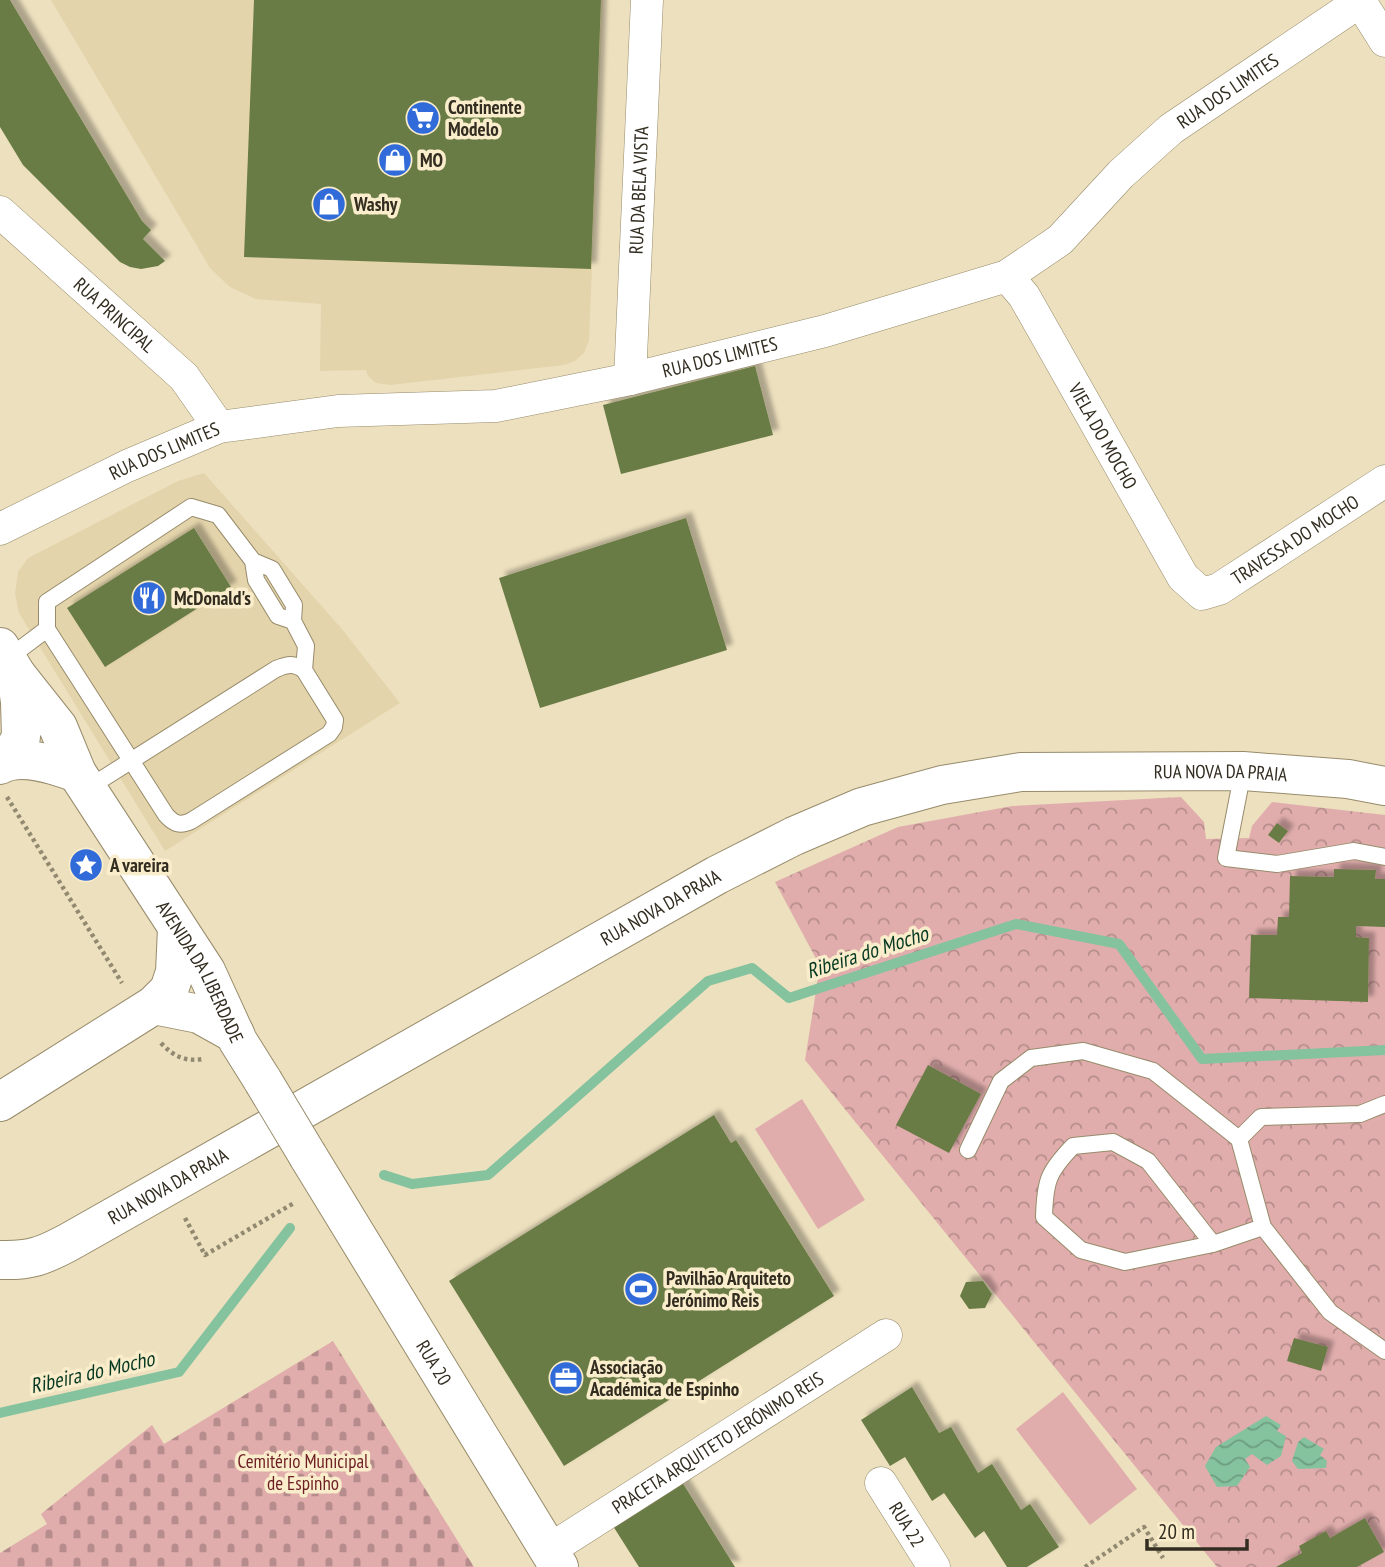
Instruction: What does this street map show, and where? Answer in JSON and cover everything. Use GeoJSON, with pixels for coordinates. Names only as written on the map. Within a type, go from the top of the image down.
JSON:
{"type":"FeatureCollection","features":[{"type":"Feature","properties":{"kind":"street","name":"RUA DA BELA VISTA"},"geometry":{"type":"LineString","coordinates":[[629,379],[647,0]]}},
{"type":"Feature","properties":{"kind":"street","name":"RUA DOS LIMITES"},"geometry":{"type":"LineString","coordinates":[[0,529],[127,466],[219,427],[338,411],[496,406],[629,379],[825,331],[1007,276],[1060,240],[1121,174],[1171,129],[1361,1]]}},
{"type":"Feature","properties":{"kind":"street"},"geometry":{"type":"LineString","coordinates":[[1361,1],[1385,41]]}},
{"type":"Feature","properties":{"kind":"street","name":"RUA PRINCIPAL"},"geometry":{"type":"LineString","coordinates":[[0,212],[184,377],[219,427]]}},
{"type":"Feature","properties":{"kind":"street","name":"VIELA DO MOCHO"},"geometry":{"type":"LineString","coordinates":[[1007,276],[1024,296],[1183,577],[1202,594]]}},
{"type":"Feature","properties":{"kind":"street","name":"TRAVESSA DO MOCHO"},"geometry":{"type":"LineString","coordinates":[[1202,594],[1219,589],[1385,481]]}},
{"type":"Feature","properties":{"kind":"street"},"geometry":{"type":"LineString","coordinates":[[3,771],[20,737],[20,702],[8,660]]}},
{"type":"Feature","properties":{"kind":"street","name":"AVENIDA DA LIBERDADE"},"geometry":{"type":"LineString","coordinates":[[8,660],[58,727],[83,781],[206,971],[236,1037],[317,1170]]}},
{"type":"Feature","properties":{"kind":"street"},"geometry":{"type":"LineString","coordinates":[[3,771],[58,766],[83,781]]}},
{"type":"Feature","properties":{"kind":"street","name":"RUA NOVA DA PRAIA"},"geometry":{"type":"LineString","coordinates":[[0,1260],[24,1261],[47,1253],[717,875],[794,836],[862,807],[942,785],[1021,772],[1242,771],[1348,779],[1385,786]]}},
{"type":"Feature","properties":{"kind":"street"},"geometry":{"type":"LineString","coordinates":[[0,1102],[147,1009],[169,990],[175,972],[177,928]]}},
{"type":"Feature","properties":{"kind":"street"},"geometry":{"type":"LineString","coordinates":[[147,1009],[199,1014],[236,1037]]}},
{"type":"Feature","properties":{"kind":"street","name":"RUA 20"},"geometry":{"type":"LineString","coordinates":[[317,1170],[554,1558]]}},
{"type":"Feature","properties":{"kind":"street","name":"PRACETA ARQUITETO JERÓNIMO REIS"},"geometry":{"type":"LineString","coordinates":[[554,1558],[886,1335]]}},
{"type":"Feature","properties":{"kind":"street","name":"RUA 22"},"geometry":{"type":"LineString","coordinates":[[881,1483],[934,1567]]}},
{"type":"Feature","properties":{"kind":"lane"},"geometry":{"type":"LineString","coordinates":[[83,781],[132,761],[276,669],[292,664],[304,670],[331,711],[335,720],[334,727],[329,734],[184,824],[172,821],[132,761],[47,629],[47,602],[191,507],[219,515],[253,561],[256,580],[278,616],[292,621],[306,646],[304,670]]}},
{"type":"Feature","properties":{"kind":"lane"},"geometry":{"type":"LineString","coordinates":[[8,660],[47,629]]}},
{"type":"Feature","properties":{"kind":"lane"},"geometry":{"type":"LineString","coordinates":[[1242,771],[1226,858],[1277,864],[1354,851],[1385,857]]}},
{"type":"Feature","properties":{"kind":"lane"},"geometry":{"type":"LineString","coordinates":[[968,1150],[1001,1081],[1031,1058],[1083,1051],[1153,1070],[1239,1139],[1263,1227],[1330,1312],[1385,1351]]}},
{"type":"Feature","properties":{"kind":"lane"},"geometry":{"type":"LineString","coordinates":[[1239,1139],[1261,1117],[1360,1114],[1385,1104]]}},
{"type":"Feature","properties":{"kind":"lane"},"geometry":{"type":"LineString","coordinates":[[1213,1244],[1148,1161],[1113,1142],[1073,1146],[1054,1166],[1045,1192],[1044,1217],[1081,1250],[1125,1262],[1213,1244],[1263,1227]]}},
{"type":"Feature","properties":{"kind":"path"},"geometry":{"type":"LineString","coordinates":[[3,771],[147,1009],[160,1042],[178,1057],[197,1060],[208,1058],[236,1037]]}},
{"type":"Feature","properties":{"kind":"path"},"geometry":{"type":"LineString","coordinates":[[168,1186],[205,1255],[317,1170]]}},
{"type":"Feature","properties":{"kind":"path"},"geometry":{"type":"LineString","coordinates":[[1085,1567],[1144,1527],[1163,1558]]}},
{"type":"Feature","properties":{"kind":"shaded area"},"geometry":{"type":"Polygon","coordinates":[[[51,0],[603,0],[589,340],[584,353],[575,361],[564,365],[391,385],[376,383],[366,370],[320,371],[321,304],[256,299],[230,287],[210,268],[51,0]]]}},
{"type":"Feature","properties":{"kind":"shaded area"},"geometry":{"type":"Polygon","coordinates":[[[204,473],[341,628],[400,703],[165,851],[19,613],[15,594],[18,572],[28,558],[178,481],[204,473]]]}},
{"type":"Feature","properties":{"kind":"green space"},"geometry":{"type":"Polygon","coordinates":[[[1181,797],[1204,822],[1206,839],[1249,838],[1252,826],[1272,802],[1385,815],[1385,1567],[1217,1567],[805,1060],[820,966],[775,882],[898,827],[1012,806],[1181,797]]]}},
{"type":"Feature","properties":{"kind":"green space"},"geometry":{"type":"Polygon","coordinates":[[[802,1099],[865,1200],[818,1229],[755,1129],[802,1099]]]}},
{"type":"Feature","properties":{"kind":"green space","name":"Cemitério Municipal de Espinho"},"geometry":{"type":"Polygon","coordinates":[[[333,1341],[474,1567],[0,1567],[0,1553],[47,1524],[41,1514],[152,1425],[164,1444],[333,1341]]]}},
{"type":"Feature","properties":{"kind":"green space"},"geometry":{"type":"Polygon","coordinates":[[[1063,1392],[1137,1489],[1090,1525],[1016,1429],[1063,1392]]]}},
{"type":"Feature","properties":{"kind":"water"},"geometry":{"type":"Polygon","coordinates":[[[1266,1416],[1281,1425],[1277,1431],[1286,1436],[1281,1456],[1267,1465],[1252,1454],[1245,1459],[1250,1467],[1237,1486],[1217,1487],[1205,1466],[1216,1447],[1266,1416]]]}},
{"type":"Feature","properties":{"kind":"water"},"geometry":{"type":"Polygon","coordinates":[[[1304,1437],[1324,1449],[1320,1455],[1327,1461],[1326,1468],[1298,1469],[1292,1461],[1298,1442],[1304,1437]]]}},
{"type":"Feature","properties":{"kind":"building"},"geometry":{"type":"Polygon","coordinates":[[[0,0],[10,0],[142,221],[151,230],[143,239],[165,261],[158,266],[141,269],[120,262],[23,165],[0,127],[0,0]]]}},
{"type":"Feature","properties":{"kind":"building","name":"Continente Modelo"},"geometry":{"type":"Polygon","coordinates":[[[254,0],[601,0],[591,269],[244,257],[254,0]]]}},
{"type":"Feature","properties":{"kind":"building"},"geometry":{"type":"Polygon","coordinates":[[[755,366],[773,435],[621,474],[603,405],[755,366]]]}},
{"type":"Feature","properties":{"kind":"building"},"geometry":{"type":"Polygon","coordinates":[[[686,518],[727,650],[540,708],[499,578],[686,518]]]}},
{"type":"Feature","properties":{"kind":"building","name":"McDonald's"},"geometry":{"type":"Polygon","coordinates":[[[194,528],[231,587],[105,667],[67,608],[194,528]]]}},
{"type":"Feature","properties":{"kind":"building"},"geometry":{"type":"Polygon","coordinates":[[[1277,823],[1288,831],[1279,843],[1268,835],[1277,823]]]}},
{"type":"Feature","properties":{"kind":"building"},"geometry":{"type":"Polygon","coordinates":[[[1334,869],[1376,870],[1375,879],[1385,879],[1385,927],[1356,926],[1356,937],[1369,938],[1368,1002],[1249,998],[1251,935],[1277,935],[1278,917],[1289,917],[1290,876],[1334,877],[1334,869]]]}},
{"type":"Feature","properties":{"kind":"building"},"geometry":{"type":"Polygon","coordinates":[[[928,1065],[981,1094],[949,1153],[896,1125],[928,1065]]]}},
{"type":"Feature","properties":{"kind":"building","name":"Pavilhão Arquiteto Jerónimo Reis"},"geometry":{"type":"Polygon","coordinates":[[[714,1115],[731,1143],[736,1140],[834,1296],[564,1466],[449,1281],[714,1115]]]}},
{"type":"Feature","properties":{"kind":"building"},"geometry":{"type":"Polygon","coordinates":[[[983,1281],[992,1294],[985,1308],[969,1309],[960,1296],[966,1282],[983,1281]]]}},
{"type":"Feature","properties":{"kind":"building"},"geometry":{"type":"Polygon","coordinates":[[[1294,1338],[1328,1347],[1321,1371],[1287,1361],[1294,1338]]]}},
{"type":"Feature","properties":{"kind":"building"},"geometry":{"type":"Polygon","coordinates":[[[912,1387],[939,1433],[951,1427],[978,1473],[992,1464],[1021,1510],[1030,1504],[1059,1547],[1027,1567],[1007,1567],[984,1531],[975,1538],[944,1493],[932,1501],[905,1457],[890,1466],[861,1420],[912,1387]]]}},
{"type":"Feature","properties":{"kind":"building"},"geometry":{"type":"Polygon","coordinates":[[[682,1482],[735,1567],[639,1567],[613,1526],[682,1482]]]}},
{"type":"Feature","properties":{"kind":"building"},"geometry":{"type":"Polygon","coordinates":[[[1365,1518],[1384,1552],[1357,1567],[1276,1567],[1302,1553],[1299,1546],[1326,1531],[1330,1538],[1365,1518]]]}},
{"type":"Feature","properties":{"kind":"waterway","name":"Ribeira do Mocho"},"geometry":{"type":"LineString","coordinates":[[384,1175],[412,1184],[488,1175],[708,981],[752,968],[789,998],[1016,924],[1119,944],[1202,1059],[1385,1050]]}},
{"type":"Feature","properties":{"kind":"waterway","name":"Ribeira do Mocho"},"geometry":{"type":"LineString","coordinates":[[0,1413],[179,1372],[290,1228]]}},
{"type":"Feature","properties":{"kind":"place","name":"Continente Modelo"},"geometry":{"type":"Point","coordinates":[423,118]}},
{"type":"Feature","properties":{"kind":"place","name":"MO"},"geometry":{"type":"Point","coordinates":[395,160]}},
{"type":"Feature","properties":{"kind":"place","name":"Washy"},"geometry":{"type":"Point","coordinates":[329,204]}},
{"type":"Feature","properties":{"kind":"place","name":"McDonald's"},"geometry":{"type":"Point","coordinates":[149,598]}},
{"type":"Feature","properties":{"kind":"place","name":"A vareira"},"geometry":{"type":"Point","coordinates":[86,865]}},
{"type":"Feature","properties":{"kind":"place","name":"Pavilhão Arquiteto Jerónimo Reis"},"geometry":{"type":"Point","coordinates":[641,1289]}},
{"type":"Feature","properties":{"kind":"place","name":"Associação Académica de Espinho"},"geometry":{"type":"Point","coordinates":[566,1378]}}]}
